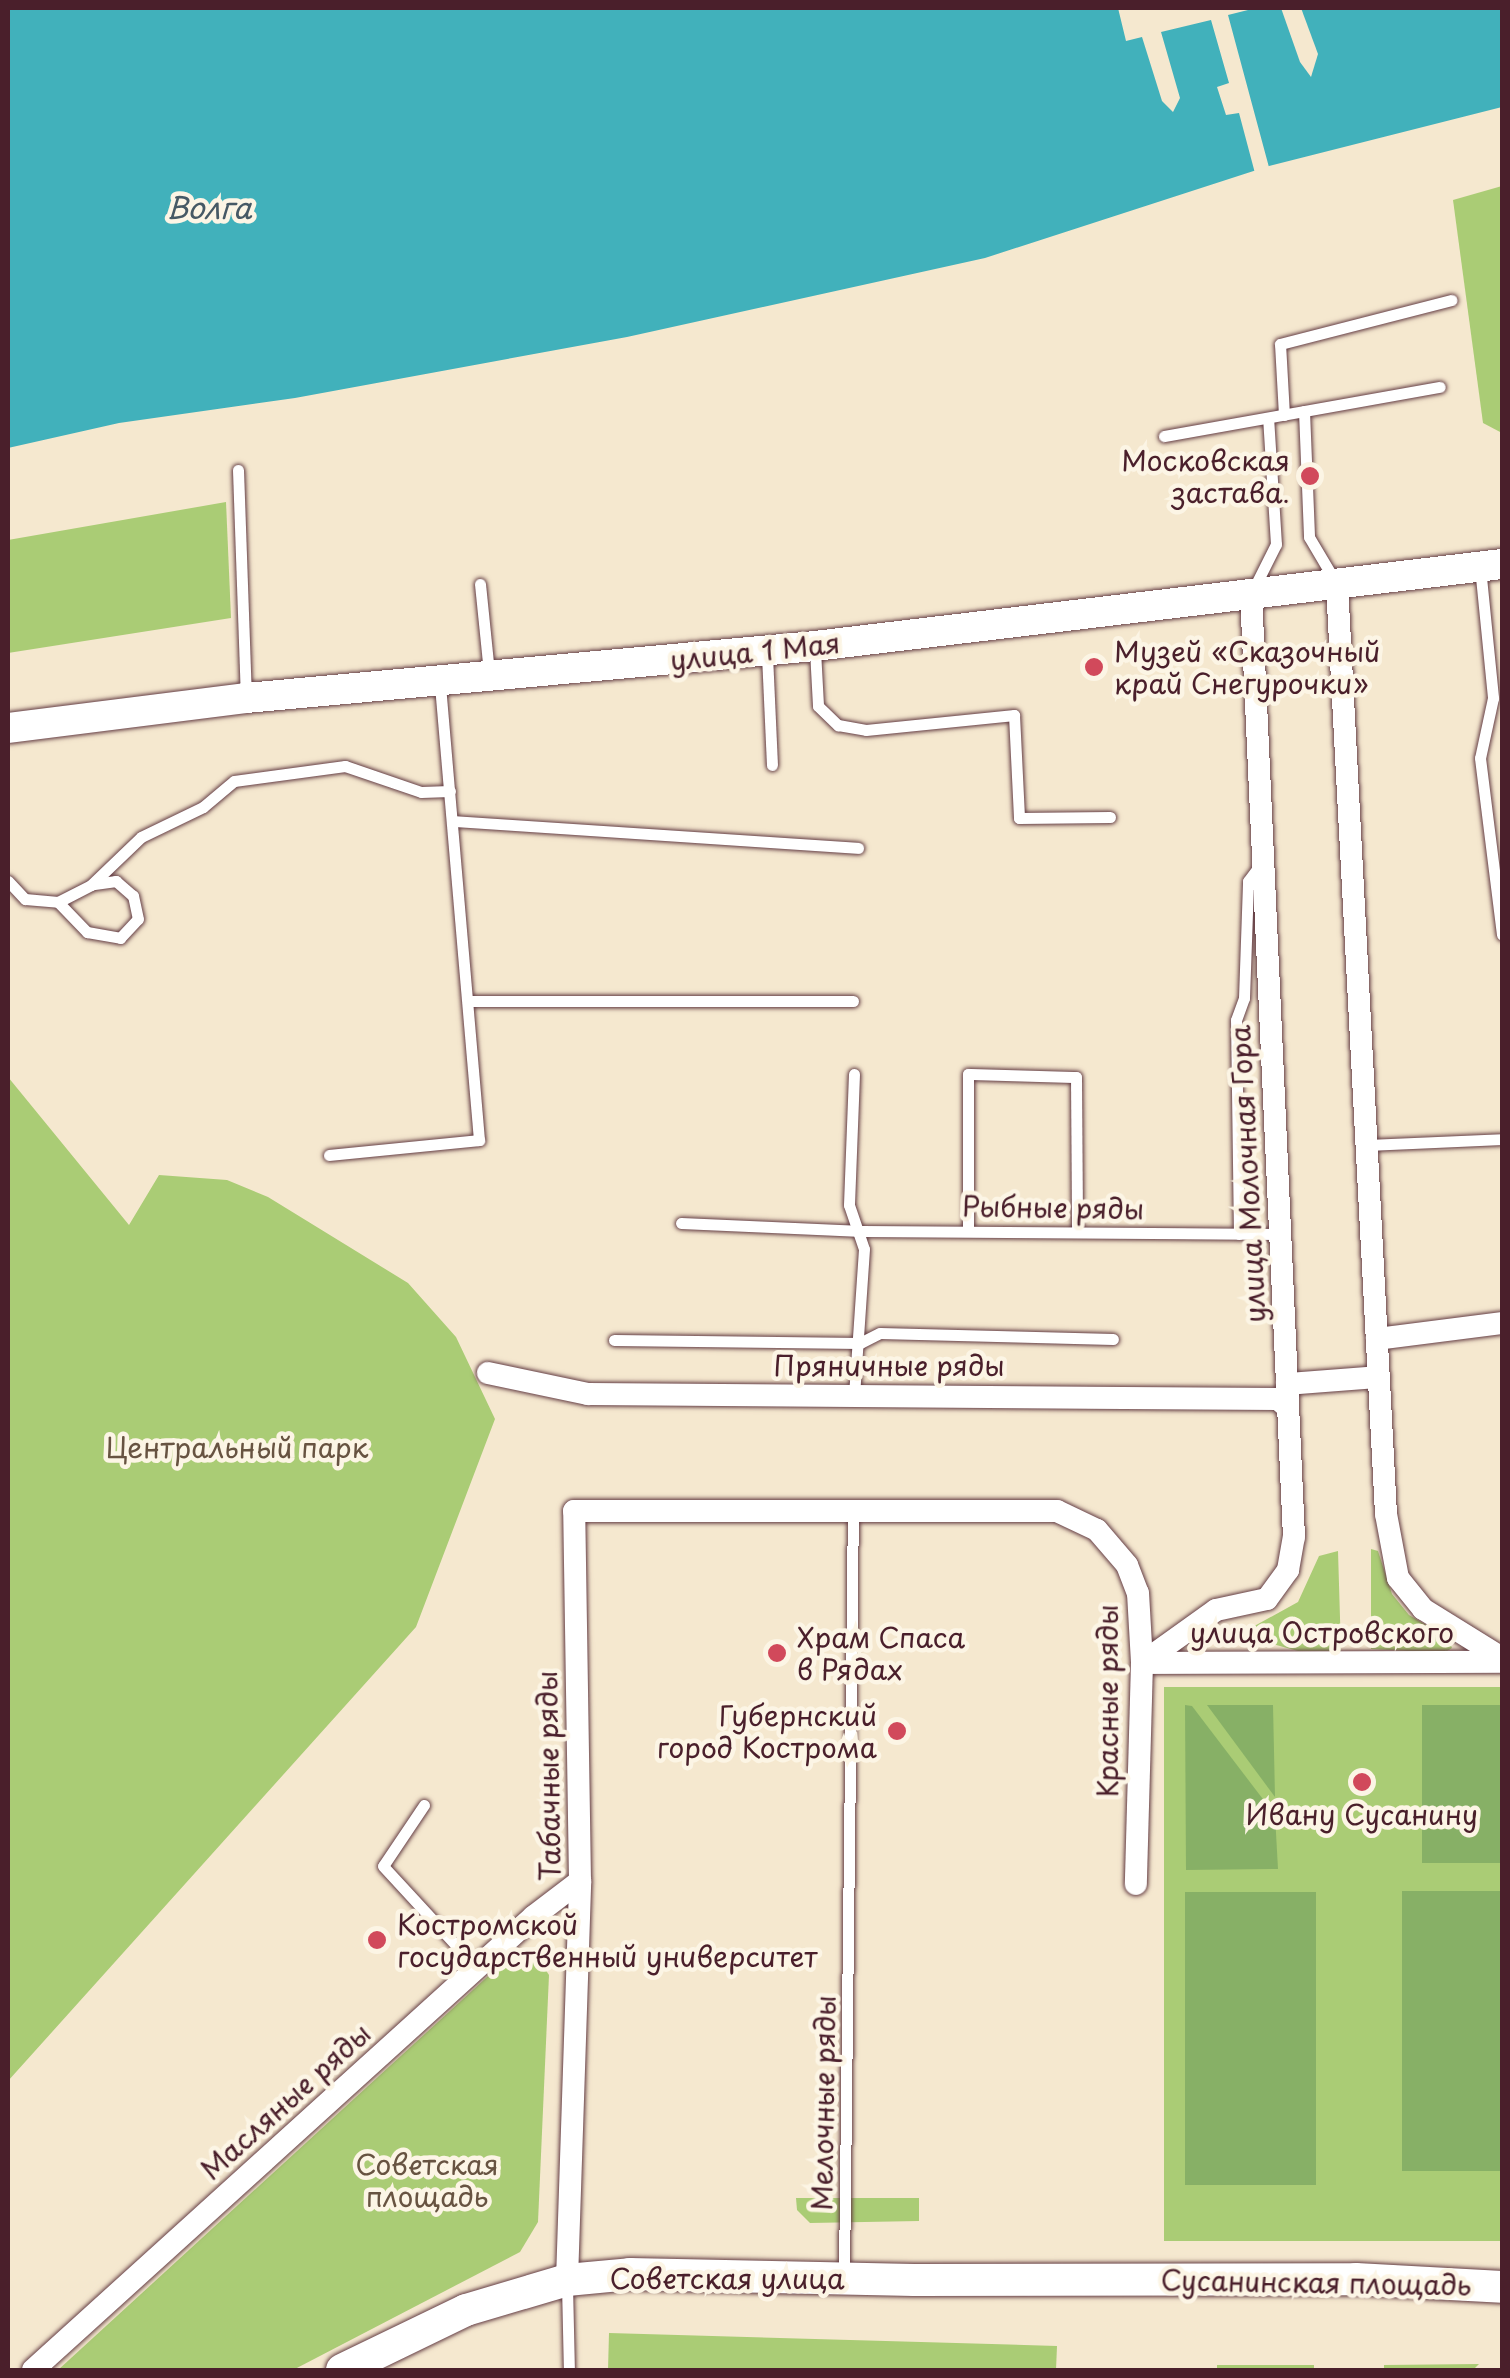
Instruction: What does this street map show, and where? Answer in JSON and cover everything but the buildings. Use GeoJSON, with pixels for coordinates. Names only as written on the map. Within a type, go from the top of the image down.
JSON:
{"type":"FeatureCollection","features":[{"type":"Feature","properties":{"kind":"main road","name":"Советская улица"},"geometry":{"type":"LineString","coordinates":[[342,2370],[466,2310],[567,2280],[630,2274],[1130,2277]]}},
{"type":"Feature","properties":{"kind":"main road","name":"Сусанинская площадь"},"geometry":{"type":"LineString","coordinates":[[1130,2277],[1356,2279],[1502,2287]]}},
{"type":"Feature","properties":{"kind":"street","name":"улица 1 Мая"},"geometry":{"type":"LineString","coordinates":[[8,728],[246,698],[814,646],[1491,565]]}},
{"type":"Feature","properties":{"kind":"street"},"geometry":{"type":"LineString","coordinates":[[1337,584],[1386,1514],[1398,1578],[1423,1609],[1502,1660]]}},
{"type":"Feature","properties":{"kind":"street","name":"улица Молочная Гора"},"geometry":{"type":"LineString","coordinates":[[1142,1663],[1216,1610],[1267,1598],[1288,1570],[1294,1537],[1251,595]]}},
{"type":"Feature","properties":{"kind":"street"},"geometry":{"type":"LineString","coordinates":[[1377,1339],[1502,1323]]}},
{"type":"Feature","properties":{"kind":"street","name":"Пряничные ряды"},"geometry":{"type":"LineString","coordinates":[[488,1373],[588,1394],[1278,1398],[1379,1377]]}},
{"type":"Feature","properties":{"kind":"street","name":"Красные ряды"},"geometry":{"type":"LineString","coordinates":[[853,1509],[1057,1512],[1097,1530],[1127,1565],[1138,1593],[1142,1663],[1136,1884]]}},
{"type":"Feature","properties":{"kind":"street","name":"Табачные ряды"},"geometry":{"type":"LineString","coordinates":[[567,2280],[580,1880],[574,1511],[853,1509]]}},
{"type":"Feature","properties":{"kind":"street","name":"улица Островского"},"geometry":{"type":"LineString","coordinates":[[1142,1663],[1502,1660]]}},
{"type":"Feature","properties":{"kind":"street","name":"Масляные ряды"},"geometry":{"type":"LineString","coordinates":[[34,2370],[580,1880]]}},
{"type":"Feature","properties":{"kind":"lane"},"geometry":{"type":"LineString","coordinates":[[1284,415],[1280,344],[1451,300]]}},
{"type":"Feature","properties":{"kind":"lane"},"geometry":{"type":"LineString","coordinates":[[1164,436],[1440,386]]}},
{"type":"Feature","properties":{"kind":"lane"},"geometry":{"type":"LineString","coordinates":[[1304,411],[1309,538],[1337,584]]}},
{"type":"Feature","properties":{"kind":"lane"},"geometry":{"type":"LineString","coordinates":[[1251,595],[1276,544],[1268,418]]}},
{"type":"Feature","properties":{"kind":"lane"},"geometry":{"type":"LineString","coordinates":[[238,470],[246,698]]}},
{"type":"Feature","properties":{"kind":"lane"},"geometry":{"type":"LineString","coordinates":[[1491,565],[1498,698],[1480,758],[1502,935]]}},
{"type":"Feature","properties":{"kind":"lane"},"geometry":{"type":"LineString","coordinates":[[480,584],[489,676]]}},
{"type":"Feature","properties":{"kind":"lane"},"geometry":{"type":"LineString","coordinates":[[814,646],[818,706],[838,725],[866,730],[1014,715],[1020,818],[1110,817]]}},
{"type":"Feature","properties":{"kind":"lane"},"geometry":{"type":"LineString","coordinates":[[766,650],[772,764]]}},
{"type":"Feature","properties":{"kind":"lane"},"geometry":{"type":"LineString","coordinates":[[329,1154],[479,1140],[440,681]]}},
{"type":"Feature","properties":{"kind":"lane"},"geometry":{"type":"LineString","coordinates":[[8,881],[26,899],[58,902],[91,885],[140,836],[203,806],[234,781],[345,766],[421,792],[450,791]]}},
{"type":"Feature","properties":{"kind":"lane"},"geometry":{"type":"LineString","coordinates":[[454,821],[858,848]]}},
{"type":"Feature","properties":{"kind":"lane"},"geometry":{"type":"LineString","coordinates":[[1239,1234],[1236,1020],[1244,998],[1248,882],[1263,862]]}},
{"type":"Feature","properties":{"kind":"lane"},"geometry":{"type":"LineString","coordinates":[[58,902],[88,932],[120,938],[138,919],[133,896],[116,881],[91,885]]}},
{"type":"Feature","properties":{"kind":"lane"},"geometry":{"type":"LineString","coordinates":[[470,1000],[853,1001]]}},
{"type":"Feature","properties":{"kind":"lane"},"geometry":{"type":"LineString","coordinates":[[854,1074],[850,1204],[862,1231],[860,1343],[854,1396]]}},
{"type":"Feature","properties":{"kind":"lane"},"geometry":{"type":"LineString","coordinates":[[968,1231],[968,1074],[1076,1077],[1077,1232]]}},
{"type":"Feature","properties":{"kind":"lane"},"geometry":{"type":"LineString","coordinates":[[1366,1145],[1502,1139]]}},
{"type":"Feature","properties":{"kind":"lane","name":"Рыбные ряды"},"geometry":{"type":"LineString","coordinates":[[681,1223],[862,1231],[1279,1234]]}},
{"type":"Feature","properties":{"kind":"lane"},"geometry":{"type":"LineString","coordinates":[[614,1340],[860,1343],[880,1333],[1113,1339]]}},
{"type":"Feature","properties":{"kind":"lane","name":"Мелочные ряды"},"geometry":{"type":"LineString","coordinates":[[844,2278],[853,1509]]}},
{"type":"Feature","properties":{"kind":"lane"},"geometry":{"type":"LineString","coordinates":[[424,1805],[382,1866],[478,1968]]}},
{"type":"Feature","properties":{"kind":"lane"},"geometry":{"type":"LineString","coordinates":[[567,2280],[568,2370]]}},
{"type":"Feature","properties":{"kind":"green space"},"geometry":{"type":"Polygon","coordinates":[[[1502,186],[1502,433],[1483,423],[1453,200],[1502,186]]]}},
{"type":"Feature","properties":{"kind":"green space"},"geometry":{"type":"Polygon","coordinates":[[[226,502],[231,618],[8,653],[8,540],[226,502]]]}},
{"type":"Feature","properties":{"kind":"green space","name":"Центральный парк"},"geometry":{"type":"Polygon","coordinates":[[[8,1077],[129,1225],[159,1175],[227,1180],[268,1197],[408,1283],[456,1337],[495,1419],[416,1627],[8,2081],[8,1077]]]}},
{"type":"Feature","properties":{"kind":"green space"},"geometry":{"type":"Polygon","coordinates":[[[1371,1549],[1378,1551],[1392,1594],[1409,1615],[1447,1637],[1452,1648],[1444,1653],[1371,1649],[1371,1549]]]}},
{"type":"Feature","properties":{"kind":"green space"},"geometry":{"type":"Polygon","coordinates":[[[1338,1551],[1341,1651],[1298,1651],[1269,1643],[1249,1629],[1298,1602],[1319,1556],[1338,1551]]]}},
{"type":"Feature","properties":{"kind":"green space"},"geometry":{"type":"Polygon","coordinates":[[[1164,1687],[1502,1687],[1502,2241],[1164,2241],[1164,1687]]]}},
{"type":"Feature","properties":{"kind":"green space"},"geometry":{"type":"Polygon","coordinates":[[[1185,1705],[1192,1706],[1275,1815],[1278,1869],[1186,1870],[1185,1705]]]}},
{"type":"Feature","properties":{"kind":"green space"},"geometry":{"type":"Polygon","coordinates":[[[1207,1705],[1273,1705],[1275,1797],[1207,1705]]]}},
{"type":"Feature","properties":{"kind":"green space"},"geometry":{"type":"Polygon","coordinates":[[[1422,1705],[1502,1705],[1502,1863],[1422,1863],[1422,1705]]]}},
{"type":"Feature","properties":{"kind":"green space"},"geometry":{"type":"Polygon","coordinates":[[[1402,1891],[1502,1891],[1502,2171],[1402,2171],[1402,1891]]]}},
{"type":"Feature","properties":{"kind":"green space"},"geometry":{"type":"Polygon","coordinates":[[[1185,1892],[1316,1892],[1316,2185],[1185,2185],[1185,1892]]]}},
{"type":"Feature","properties":{"kind":"green space","name":"Советская площадь"},"geometry":{"type":"Polygon","coordinates":[[[524,1953],[538,1958],[549,1975],[538,2222],[520,2252],[293,2370],[58,2370],[511,1955],[524,1953]]]}},
{"type":"Feature","properties":{"kind":"green space"},"geometry":{"type":"Polygon","coordinates":[[[796,2198],[919,2198],[919,2221],[810,2223],[797,2210],[796,2198]]]}},
{"type":"Feature","properties":{"kind":"green space"},"geometry":{"type":"Polygon","coordinates":[[[609,2333],[1057,2346],[1056,2370],[608,2370],[609,2333]]]}},
{"type":"Feature","properties":{"kind":"green space"},"geometry":{"type":"Polygon","coordinates":[[[1479,2364],[1473,2370],[1384,2370],[1384,2365],[1479,2364]]]}},
{"type":"Feature","properties":{"kind":"green space"},"geometry":{"type":"Polygon","coordinates":[[[1217,2365],[1314,2365],[1314,2370],[1217,2370],[1217,2365]]]}},
{"type":"Feature","properties":{"kind":"water","name":"Волга"},"geometry":{"type":"Polygon","coordinates":[[[8,8],[1502,8],[1502,107],[1269,166],[985,258],[627,337],[295,398],[119,423],[8,448],[8,8]]]}},
{"type":"Feature","properties":{"kind":"pier"},"geometry":{"type":"Polygon","coordinates":[[[1118,8],[1256,8],[1228,15],[1270,171],[1256,177],[1239,113],[1226,115],[1217,87],[1229,83],[1211,20],[1161,32],[1180,98],[1173,112],[1162,101],[1142,37],[1126,41],[1118,8]]]}},
{"type":"Feature","properties":{"kind":"pier"},"geometry":{"type":"Polygon","coordinates":[[[1281,8],[1301,8],[1318,54],[1311,77],[1300,62],[1281,8]]]}},
{"type":"Feature","properties":{"kind":"place","name":"Московская застава."},"geometry":{"type":"Point","coordinates":[1310,476]}},
{"type":"Feature","properties":{"kind":"place","name":"Музей «Сказочный край Снегурочки»"},"geometry":{"type":"Point","coordinates":[1094,667]}},
{"type":"Feature","properties":{"kind":"place","name":"Храм Спаса в Рядах"},"geometry":{"type":"Point","coordinates":[777,1653]}},
{"type":"Feature","properties":{"kind":"place","name":"Губернский город Кострома"},"geometry":{"type":"Point","coordinates":[897,1731]}},
{"type":"Feature","properties":{"kind":"place","name":"Ивану Сусанину"},"geometry":{"type":"Point","coordinates":[1362,1782]}},
{"type":"Feature","properties":{"kind":"place","name":"Костромской государственный университет"},"geometry":{"type":"Point","coordinates":[377,1940]}}]}
